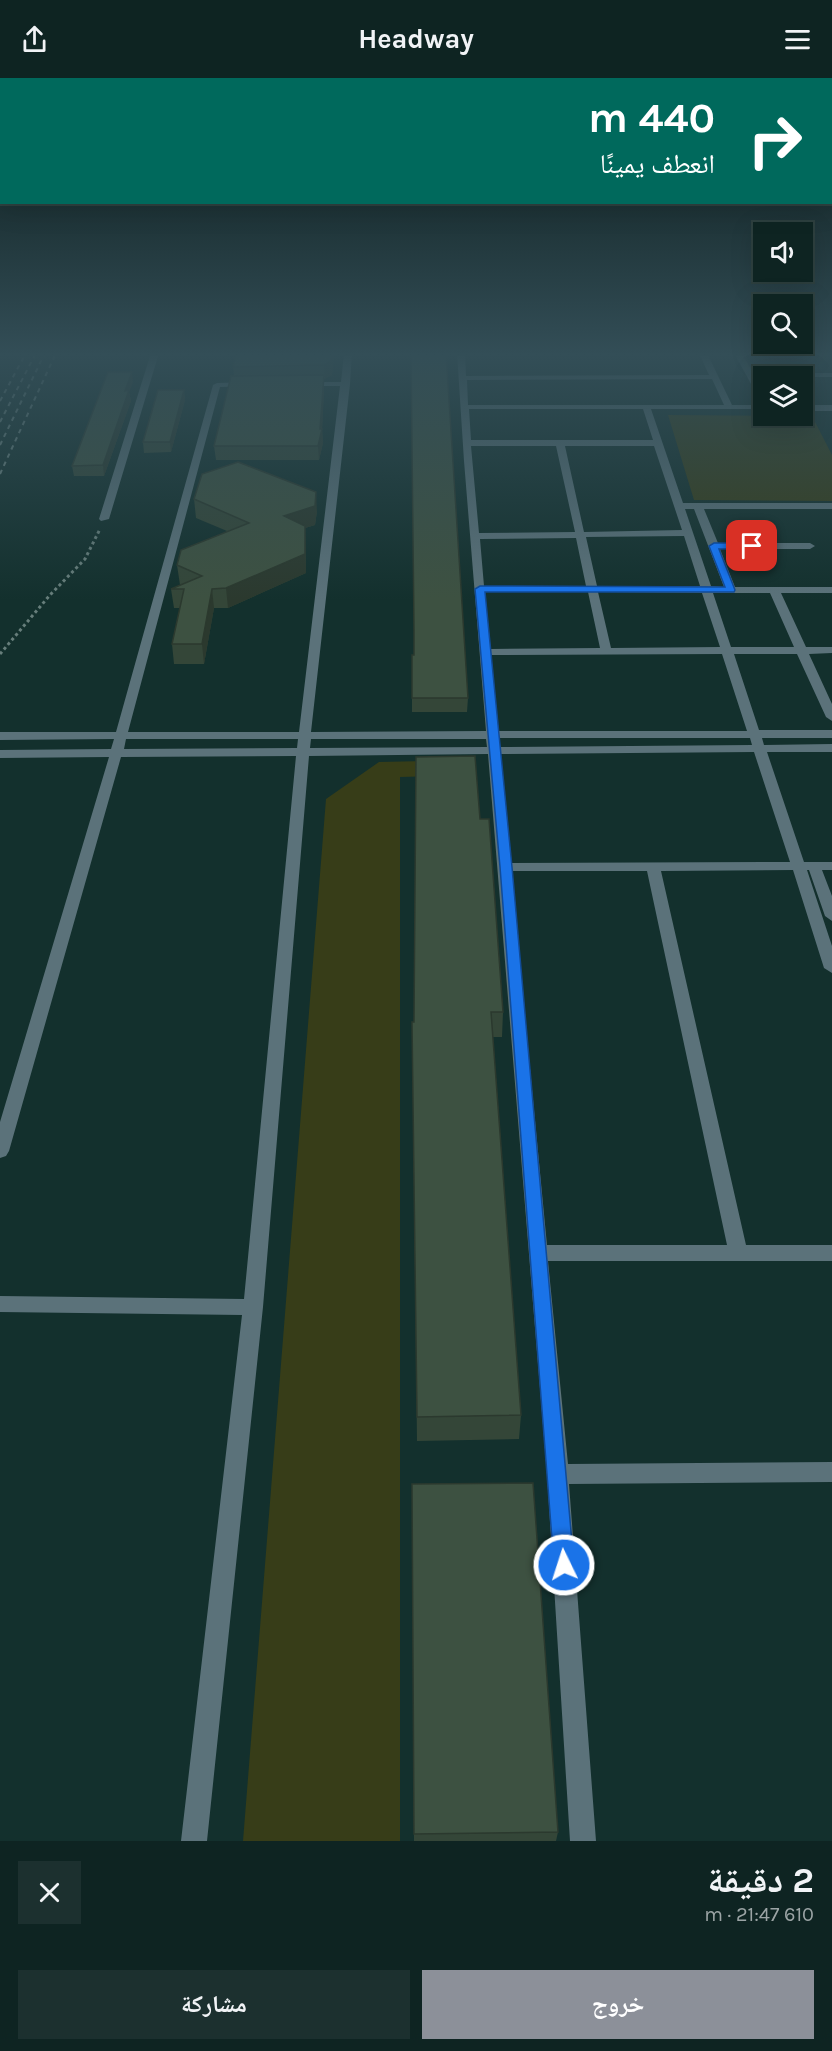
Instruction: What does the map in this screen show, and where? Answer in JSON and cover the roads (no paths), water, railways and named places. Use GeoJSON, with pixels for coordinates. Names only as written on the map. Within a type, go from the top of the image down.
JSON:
{"type":"FeatureCollection","features":[{"type":"Feature","properties":{"kind":"street"},"geometry":{"type":"LineString","coordinates":[[104,519],[130,435]]}},
{"type":"Feature","properties":{"kind":"street"},"geometry":{"type":"LineString","coordinates":[[0,1150],[116,754],[203,435]]}},
{"type":"Feature","properties":{"kind":"street"},"geometry":{"type":"LineString","coordinates":[[194,1841],[253,1307],[304,743],[340,435]]}},
{"type":"Feature","properties":{"kind":"street"},"geometry":{"type":"LineString","coordinates":[[468,435],[558,1474],[583,1841]]}},
{"type":"Feature","properties":{"kind":"street"},"geometry":{"type":"LineString","coordinates":[[655,435],[832,968]]}},
{"type":"Feature","properties":{"kind":"street"},"geometry":{"type":"LineString","coordinates":[[468,443],[658,443]]}},
{"type":"Feature","properties":{"kind":"street"},"geometry":{"type":"LineString","coordinates":[[560,444],[606,651]]}},
{"type":"Feature","properties":{"kind":"street"},"geometry":{"type":"LineString","coordinates":[[678,506],[832,506]]}},
{"type":"Feature","properties":{"kind":"street"},"geometry":{"type":"LineString","coordinates":[[698,506],[731,590]]}},
{"type":"Feature","properties":{"kind":"street"},"geometry":{"type":"LineString","coordinates":[[476,536],[688,533]]}},
{"type":"Feature","properties":{"kind":"street"},"geometry":{"type":"LineString","coordinates":[[714,546],[810,546]]}},
{"type":"Feature","properties":{"kind":"street"},"geometry":{"type":"LineString","coordinates":[[480,589],[832,590]]}},
{"type":"Feature","properties":{"kind":"street"},"geometry":{"type":"LineString","coordinates":[[774,590],[832,717]]}},
{"type":"Feature","properties":{"kind":"street"},"geometry":{"type":"LineString","coordinates":[[485,652],[832,650]]}},
{"type":"Feature","properties":{"kind":"street"},"geometry":{"type":"LineString","coordinates":[[0,736],[121,735],[304,743],[494,742],[832,734]]}},
{"type":"Feature","properties":{"kind":"street"},"geometry":{"type":"LineString","coordinates":[[494,742],[832,748]]}},
{"type":"Feature","properties":{"kind":"street"},"geometry":{"type":"LineString","coordinates":[[0,754],[116,754],[304,743]]}},
{"type":"Feature","properties":{"kind":"street"},"geometry":{"type":"LineString","coordinates":[[814,866],[832,916]]}},
{"type":"Feature","properties":{"kind":"street"},"geometry":{"type":"LineString","coordinates":[[506,867],[832,866]]}},
{"type":"Feature","properties":{"kind":"street"},"geometry":{"type":"LineString","coordinates":[[653,867],[738,1253]]}},
{"type":"Feature","properties":{"kind":"street"},"geometry":{"type":"LineString","coordinates":[[539,1253],[832,1253]]}},
{"type":"Feature","properties":{"kind":"street"},"geometry":{"type":"LineString","coordinates":[[0,1304],[253,1307]]}},
{"type":"Feature","properties":{"kind":"street"},"geometry":{"type":"LineString","coordinates":[[558,1474],[832,1472]]}},
{"type":"Feature","properties":{"kind":"railway"},"geometry":{"type":"LineString","coordinates":[[0,445],[5,435]]}},
{"type":"Feature","properties":{"kind":"railway"},"geometry":{"type":"LineString","coordinates":[[0,474],[18,435]]}}]}
